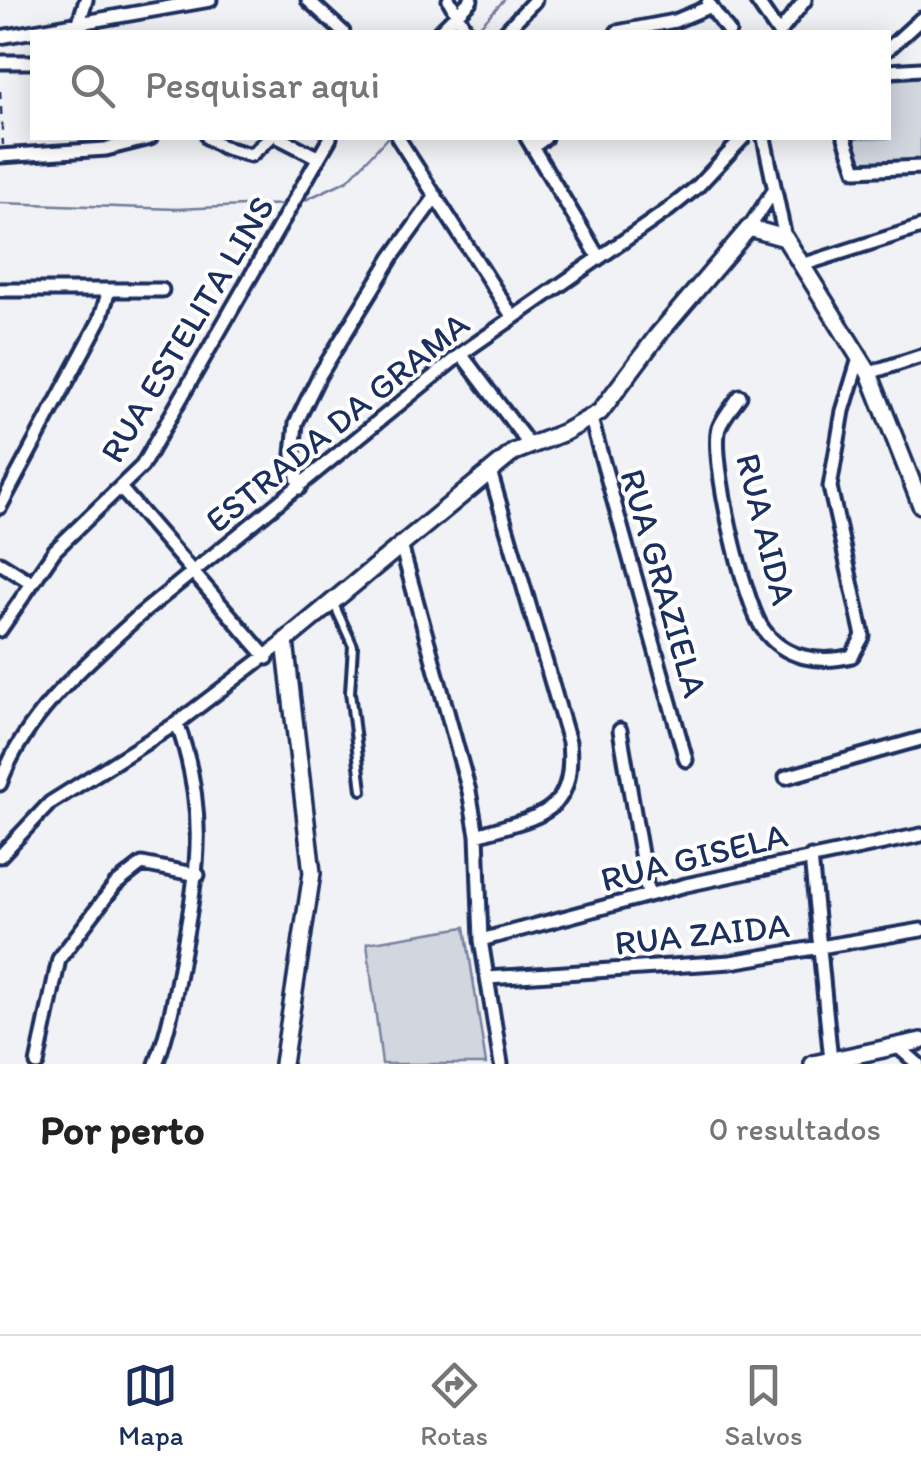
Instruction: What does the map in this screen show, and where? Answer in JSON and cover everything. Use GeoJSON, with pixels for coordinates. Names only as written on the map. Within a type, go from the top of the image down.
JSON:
{"type":"FeatureCollection","features":[{"type":"Feature","properties":{"kind":"street"},"geometry":{"type":"LineString","coordinates":[[78,22],[86,0]]}},
{"type":"Feature","properties":{"kind":"street"},"geometry":{"type":"LineString","coordinates":[[128,14],[147,0]]}},
{"type":"Feature","properties":{"kind":"street"},"geometry":{"type":"LineString","coordinates":[[36,30],[210,0]]}},
{"type":"Feature","properties":{"kind":"street"},"geometry":{"type":"LineString","coordinates":[[308,0],[341,30]]}},
{"type":"Feature","properties":{"kind":"street"},"geometry":{"type":"LineString","coordinates":[[450,0],[464,26]]}},
{"type":"Feature","properties":{"kind":"street"},"geometry":{"type":"LineString","coordinates":[[464,26],[470,0]]}},
{"type":"Feature","properties":{"kind":"street"},"geometry":{"type":"LineString","coordinates":[[507,30],[536,0]]}},
{"type":"Feature","properties":{"kind":"street"},"geometry":{"type":"LineString","coordinates":[[756,0],[778,30]]}},
{"type":"Feature","properties":{"kind":"street"},"geometry":{"type":"LineString","coordinates":[[781,30],[805,0]]}},
{"type":"Feature","properties":{"kind":"street"},"geometry":{"type":"LineString","coordinates":[[628,30],[675,21],[709,3],[727,30]]}},
{"type":"Feature","properties":{"kind":"street"},"geometry":{"type":"LineString","coordinates":[[891,46],[921,19]]}},
{"type":"Feature","properties":{"kind":"street"},"geometry":{"type":"LineString","coordinates":[[0,37],[30,31]]}},
{"type":"Feature","properties":{"kind":"street"},"geometry":{"type":"LineString","coordinates":[[0,62],[30,62]]}},
{"type":"Feature","properties":{"kind":"street"},"geometry":{"type":"LineString","coordinates":[[891,71],[921,69]]}},
{"type":"Feature","properties":{"kind":"street"},"geometry":{"type":"LineString","coordinates":[[2,156],[106,149],[142,140]]}},
{"type":"Feature","properties":{"kind":"street"},"geometry":{"type":"LineString","coordinates":[[211,140],[251,155],[268,140]]}},
{"type":"Feature","properties":{"kind":"street"},"geometry":{"type":"LineString","coordinates":[[284,140],[317,157]]}},
{"type":"Feature","properties":{"kind":"street","name":"RUA ESTELITA LINS"},"geometry":{"type":"LineString","coordinates":[[0,630],[30,581],[76,529],[122,490],[155,446],[329,140]]}},
{"type":"Feature","properties":{"kind":"street"},"geometry":{"type":"LineString","coordinates":[[399,140],[512,316]]}},
{"type":"Feature","properties":{"kind":"street","name":"ESTRADA DA GRAMA"},"geometry":{"type":"LineString","coordinates":[[0,784],[5,754],[93,657],[460,354],[698,186],[742,140]]}},
{"type":"Feature","properties":{"kind":"street"},"geometry":{"type":"LineString","coordinates":[[764,140],[786,238],[869,373],[921,505]]}},
{"type":"Feature","properties":{"kind":"street"},"geometry":{"type":"LineString","coordinates":[[847,140],[856,170],[921,167]]}},
{"type":"Feature","properties":{"kind":"street"},"geometry":{"type":"LineString","coordinates":[[530,142],[598,256]]}},
{"type":"Feature","properties":{"kind":"street"},"geometry":{"type":"LineString","coordinates":[[0,856],[50,803],[177,723],[267,658],[490,471],[528,443],[590,420],[750,228],[775,189]]}},
{"type":"Feature","properties":{"kind":"street"},"geometry":{"type":"LineString","coordinates":[[299,488],[293,454],[296,423],[319,376],[392,257],[436,196]]}},
{"type":"Feature","properties":{"kind":"street"},"geometry":{"type":"LineString","coordinates":[[802,265],[921,226]]}},
{"type":"Feature","properties":{"kind":"street"},"geometry":{"type":"LineString","coordinates":[[750,228],[786,238]]}},
{"type":"Feature","properties":{"kind":"street"},"geometry":{"type":"LineString","coordinates":[[0,290],[162,290]]}},
{"type":"Feature","properties":{"kind":"street"},"geometry":{"type":"LineString","coordinates":[[0,507],[100,320],[110,290]]}},
{"type":"Feature","properties":{"kind":"street"},"geometry":{"type":"LineString","coordinates":[[460,354],[528,443]]}},
{"type":"Feature","properties":{"kind":"street","name":"RUA AIDA"},"geometry":{"type":"LineString","coordinates":[[740,396],[720,426],[717,460],[746,588],[762,628],[788,651],[814,660],[852,656],[863,636],[830,487],[844,411],[860,356]]}},
{"type":"Feature","properties":{"kind":"street"},"geometry":{"type":"LineString","coordinates":[[869,373],[921,356]]}},
{"type":"Feature","properties":{"kind":"street","name":"RUA GRAZIELA"},"geometry":{"type":"LineString","coordinates":[[590,420],[686,760]]}},
{"type":"Feature","properties":{"kind":"street"},"geometry":{"type":"LineString","coordinates":[[477,834],[554,808],[565,795],[570,778],[569,742],[490,471]]}},
{"type":"Feature","properties":{"kind":"street"},"geometry":{"type":"LineString","coordinates":[[122,490],[267,658]]}},
{"type":"Feature","properties":{"kind":"street"},"geometry":{"type":"LineString","coordinates":[[401,545],[470,791],[477,834],[482,940],[501,1064]]}},
{"type":"Feature","properties":{"kind":"street"},"geometry":{"type":"LineString","coordinates":[[0,563],[30,581]]}},
{"type":"Feature","properties":{"kind":"street"},"geometry":{"type":"LineString","coordinates":[[283,1064],[312,873],[285,642]]}},
{"type":"Feature","properties":{"kind":"street"},"geometry":{"type":"LineString","coordinates":[[156,1064],[174,1001],[198,874],[198,799],[177,723]]}},
{"type":"Feature","properties":{"kind":"street"},"geometry":{"type":"LineString","coordinates":[[620,730],[648,895]]}},
{"type":"Feature","properties":{"kind":"street"},"geometry":{"type":"LineString","coordinates":[[786,778],[921,739]]}},
{"type":"Feature","properties":{"kind":"street","name":"RUA GISELA"},"geometry":{"type":"LineString","coordinates":[[482,940],[811,856],[921,835]]}},
{"type":"Feature","properties":{"kind":"street"},"geometry":{"type":"LineString","coordinates":[[811,856],[831,1061]]}},
{"type":"Feature","properties":{"kind":"street"},"geometry":{"type":"LineString","coordinates":[[38,1064],[59,959],[115,885],[142,864],[198,874]]}},
{"type":"Feature","properties":{"kind":"street","name":"RUA ZAIDA"},"geometry":{"type":"LineString","coordinates":[[488,978],[731,962],[921,930]]}},
{"type":"Feature","properties":{"kind":"street"},"geometry":{"type":"LineString","coordinates":[[813,1064],[921,1041]]}},
{"type":"Feature","properties":{"kind":"street"},"geometry":{"type":"LineString","coordinates":[[896,1046],[918,1064]]}},
{"type":"Feature","properties":{"kind":"lane"},"geometry":{"type":"LineString","coordinates":[[332,601],[353,646],[350,692],[362,790]]}},
{"type":"Feature","properties":{"kind":"path"},"geometry":{"type":"LineString","coordinates":[[0,91],[2,156]]}},
{"type":"Feature","properties":{"kind":"shaded area"},"geometry":{"type":"Polygon","coordinates":[[[921,77],[921,170],[851,178],[844,140],[891,140],[891,80],[921,77]]]}},
{"type":"Feature","properties":{"kind":"shaded area"},"geometry":{"type":"Polygon","coordinates":[[[465,927],[486,1064],[382,1064],[367,943],[465,927]]]}},
{"type":"Feature","properties":{"kind":"waterway"},"geometry":{"type":"LineString","coordinates":[[476,30],[504,0]]}},
{"type":"Feature","properties":{"kind":"waterway"},"geometry":{"type":"LineString","coordinates":[[301,202],[348,180],[385,140]]}},
{"type":"Feature","properties":{"kind":"waterway"},"geometry":{"type":"LineString","coordinates":[[0,203],[177,209],[288,204]]}}]}
